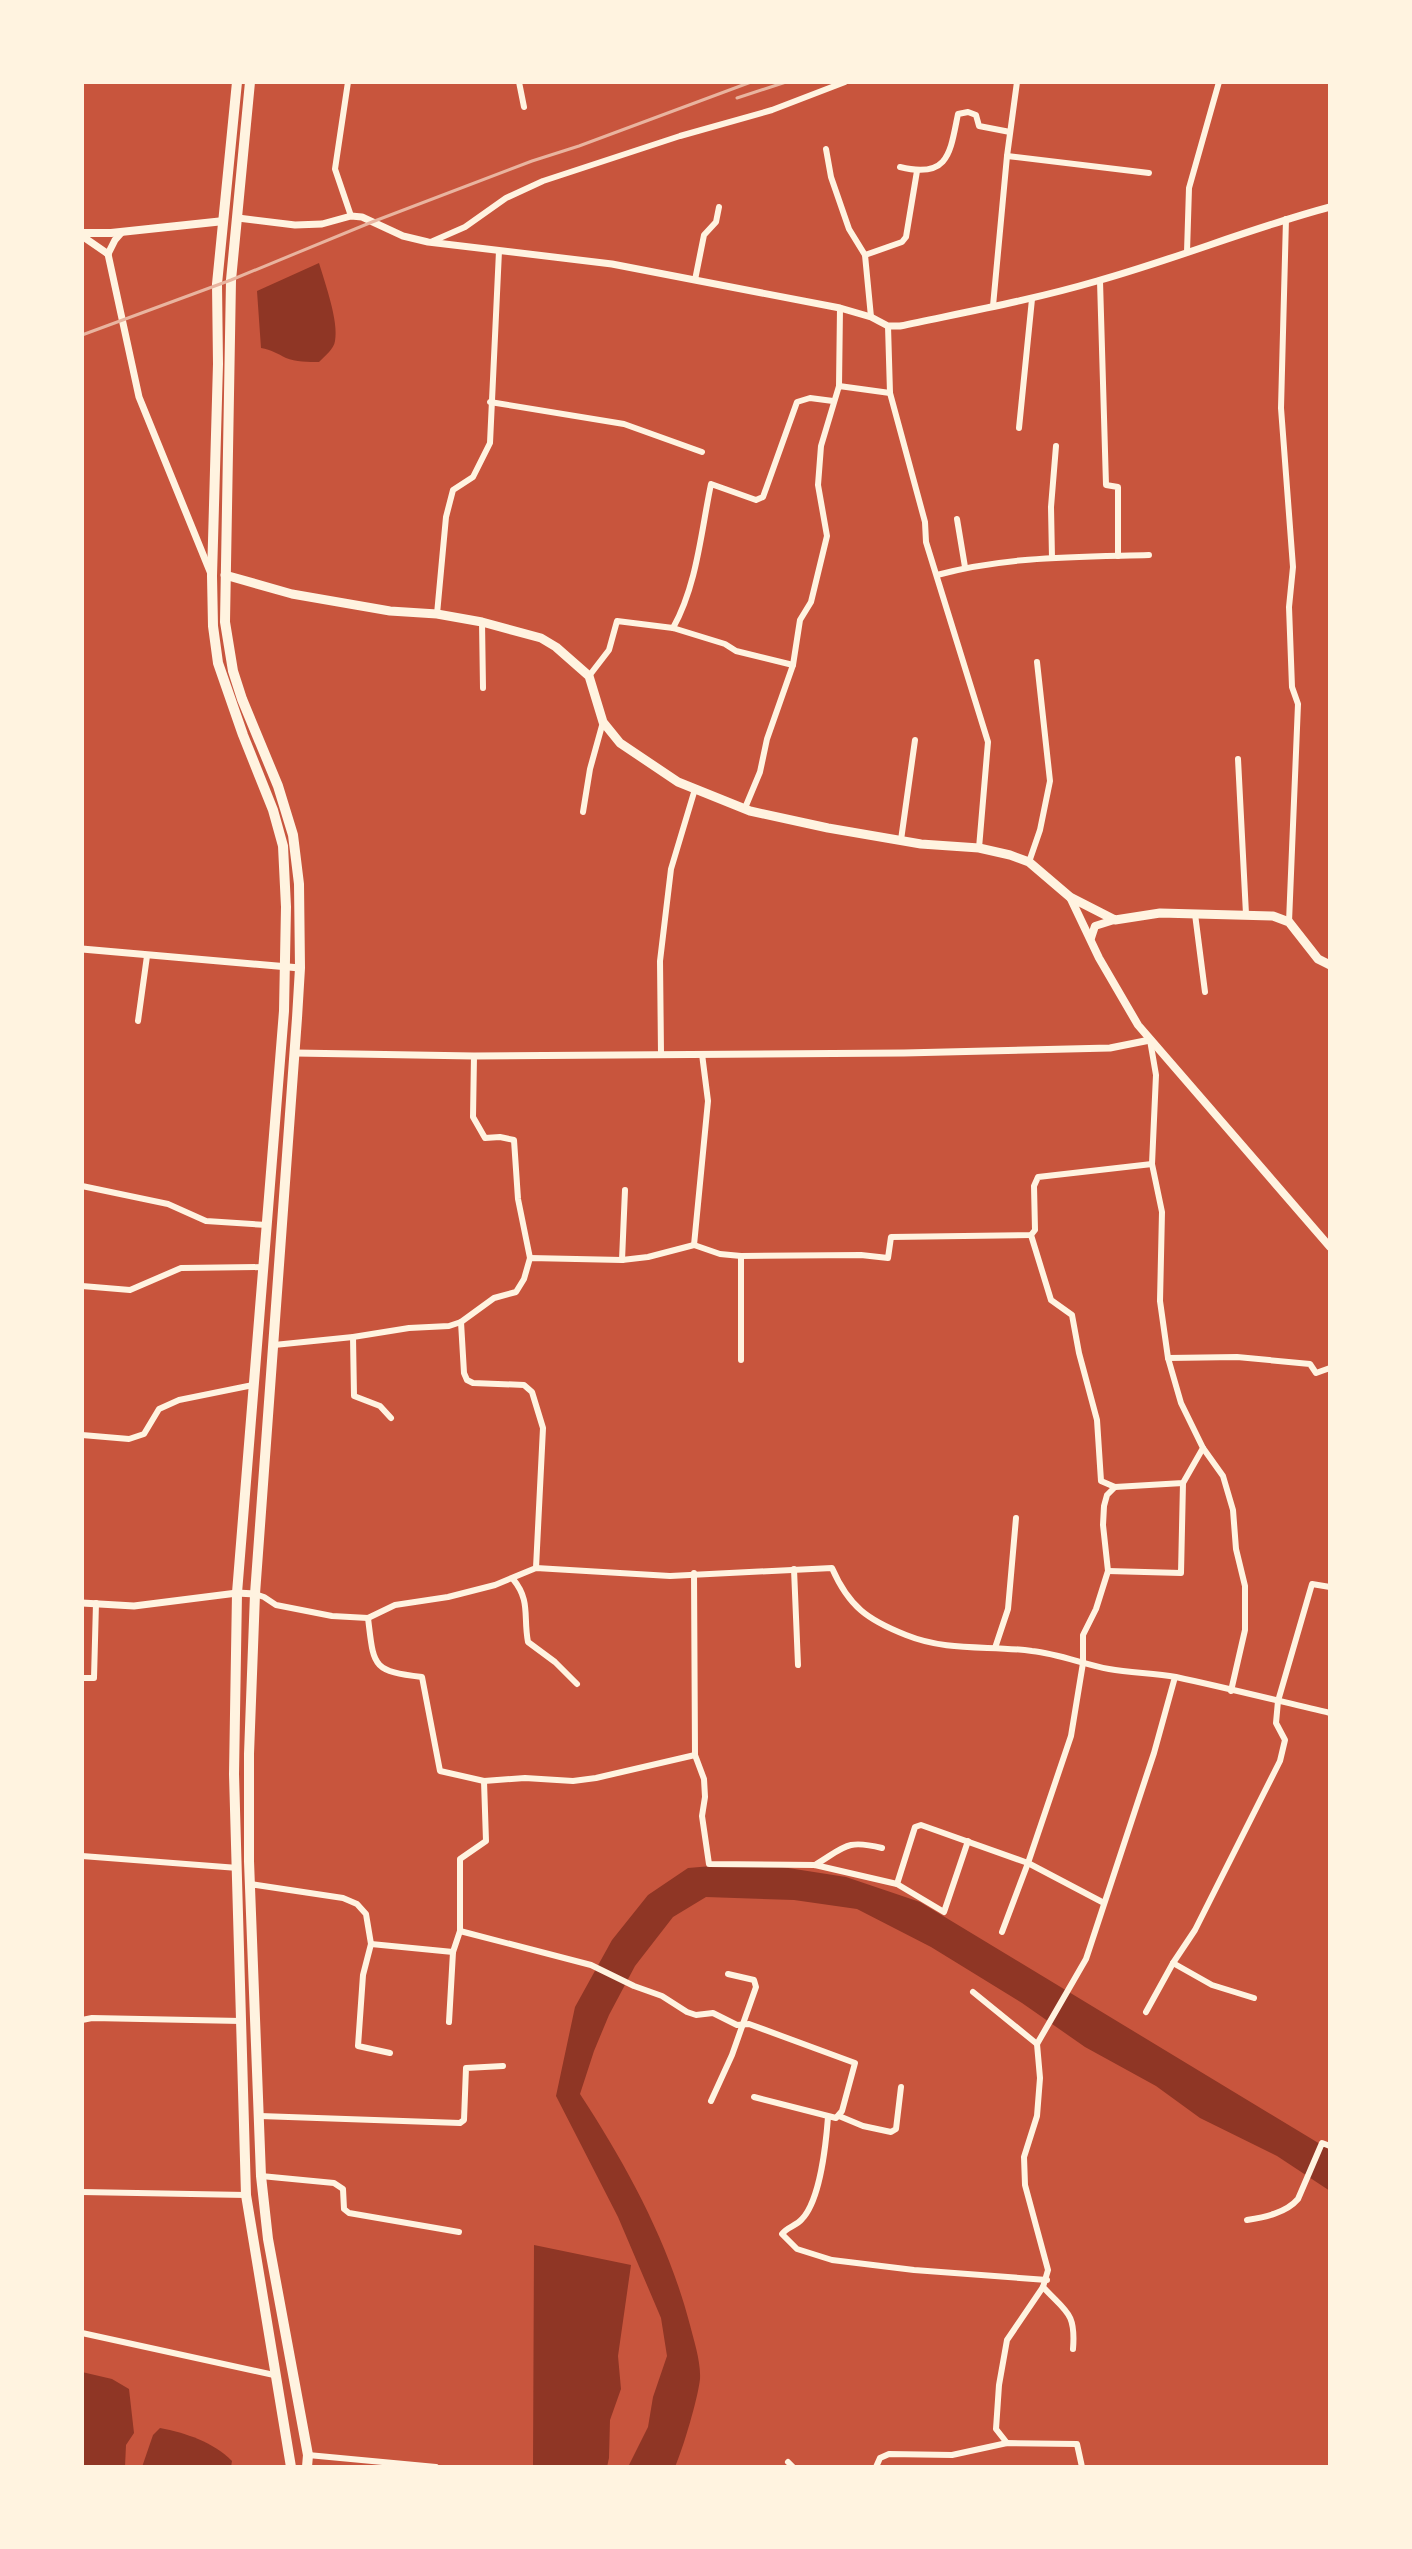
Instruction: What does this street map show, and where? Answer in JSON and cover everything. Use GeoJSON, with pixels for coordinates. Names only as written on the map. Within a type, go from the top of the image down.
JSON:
{"type":"FeatureCollection","features":[{"type":"Feature","properties":{"kind":"highway"},"geometry":{"type":"LineString","coordinates":[[237,82],[217,284],[213,626],[218,663],[273,810],[283,846],[286,907],[285,968],[265,1267],[237,1593],[234,1774],[246,2195],[291,2467]]}},
{"type":"Feature","properties":{"kind":"highway"},"geometry":{"type":"LineString","coordinates":[[250,82],[231,280],[225,622],[233,671],[278,786],[294,840],[299,884],[300,968],[255,1594],[249,1754],[250,1884],[261,2176],[270,2252],[308,2461]]}},
{"type":"Feature","properties":{"kind":"highway"},"geometry":{"type":"LineString","coordinates":[[212,576],[225,575]]}},
{"type":"Feature","properties":{"kind":"highway"},"geometry":{"type":"LineString","coordinates":[[280,1052],[295,1053]]}},
{"type":"Feature","properties":{"kind":"main road"},"geometry":{"type":"LineString","coordinates":[[82,234],[224,221]]}},
{"type":"Feature","properties":{"kind":"main road"},"geometry":{"type":"LineString","coordinates":[[225,575],[306,596],[390,611],[437,614],[482,622],[541,638],[589,676],[603,722],[620,743],[678,782],[745,808],[828,828],[921,844],[979,848],[1029,862],[1070,897],[1115,920]]}},
{"type":"Feature","properties":{"kind":"main road"},"geometry":{"type":"LineString","coordinates":[[1070,897],[1138,1025],[1330,1247]]}},
{"type":"Feature","properties":{"kind":"main road"},"geometry":{"type":"LineString","coordinates":[[1091,940],[1099,923],[1160,913],[1273,916],[1289,922],[1318,959],[1330,965]]}},
{"type":"Feature","properties":{"kind":"street"},"geometry":{"type":"LineString","coordinates":[[348,82],[335,169],[351,216]]}},
{"type":"Feature","properties":{"kind":"street"},"geometry":{"type":"LineString","coordinates":[[519,82],[524,107]]}},
{"type":"Feature","properties":{"kind":"street"},"geometry":{"type":"LineString","coordinates":[[428,242],[455,232],[506,198],[543,181],[680,136],[772,110],[845,82]]}},
{"type":"Feature","properties":{"kind":"street"},"geometry":{"type":"LineString","coordinates":[[993,306],[1017,82]]}},
{"type":"Feature","properties":{"kind":"street"},"geometry":{"type":"LineString","coordinates":[[1187,252],[1189,188],[1219,82]]}},
{"type":"Feature","properties":{"kind":"street"},"geometry":{"type":"LineString","coordinates":[[900,167],[917,171],[945,162],[950,154],[958,114],[962,112],[976,115],[979,126],[1010,132]]}},
{"type":"Feature","properties":{"kind":"street"},"geometry":{"type":"LineString","coordinates":[[826,149],[831,177],[849,229],[865,255],[871,317]]}},
{"type":"Feature","properties":{"kind":"street"},"geometry":{"type":"LineString","coordinates":[[1007,156],[1149,173]]}},
{"type":"Feature","properties":{"kind":"street"},"geometry":{"type":"LineString","coordinates":[[865,255],[902,242],[906,237],[917,171]]}},
{"type":"Feature","properties":{"kind":"street"},"geometry":{"type":"LineString","coordinates":[[695,280],[704,235],[716,222],[719,207]]}},
{"type":"Feature","properties":{"kind":"street"},"geometry":{"type":"LineString","coordinates":[[238,218],[295,225],[362,217],[403,236],[428,242],[612,264],[840,308],[871,317],[888,326],[900,326],[1032,299],[1100,281],[1330,207]]}},
{"type":"Feature","properties":{"kind":"street"},"geometry":{"type":"LineString","coordinates":[[1286,219],[1281,408],[1293,567],[1289,607],[1292,687],[1298,704],[1289,922]]}},
{"type":"Feature","properties":{"kind":"street"},"geometry":{"type":"LineString","coordinates":[[122,232],[108,254],[139,397],[212,576]]}},
{"type":"Feature","properties":{"kind":"street"},"geometry":{"type":"LineString","coordinates":[[82,234],[108,254]]}},
{"type":"Feature","properties":{"kind":"street"},"geometry":{"type":"LineString","coordinates":[[437,614],[446,517],[453,490],[473,477],[490,443],[499,251]]}},
{"type":"Feature","properties":{"kind":"street"},"geometry":{"type":"LineString","coordinates":[[1100,281],[1106,485],[1118,487],[1118,556]]}},
{"type":"Feature","properties":{"kind":"street"},"geometry":{"type":"LineString","coordinates":[[1019,428],[1032,299]]}},
{"type":"Feature","properties":{"kind":"street"},"geometry":{"type":"LineString","coordinates":[[745,808],[760,772],[767,739],[793,665],[800,620],[811,602],[827,536],[818,485],[821,446],[839,386],[840,308]]}},
{"type":"Feature","properties":{"kind":"street"},"geometry":{"type":"LineString","coordinates":[[888,326],[890,393],[925,522],[926,542],[988,742],[979,848]]}},
{"type":"Feature","properties":{"kind":"street"},"geometry":{"type":"LineString","coordinates":[[839,386],[890,393]]}},
{"type":"Feature","properties":{"kind":"street"},"geometry":{"type":"LineString","coordinates":[[673,628],[683,611],[691,582],[711,484],[756,500],[763,497],[797,402],[810,398],[833,401]]}},
{"type":"Feature","properties":{"kind":"street"},"geometry":{"type":"LineString","coordinates":[[490,402],[624,424],[702,452]]}},
{"type":"Feature","properties":{"kind":"street"},"geometry":{"type":"LineString","coordinates":[[1052,558],[1051,507],[1056,446]]}},
{"type":"Feature","properties":{"kind":"street"},"geometry":{"type":"LineString","coordinates":[[957,519],[965,567]]}},
{"type":"Feature","properties":{"kind":"street"},"geometry":{"type":"LineString","coordinates":[[937,575],[965,567],[1052,558],[1149,555]]}},
{"type":"Feature","properties":{"kind":"street"},"geometry":{"type":"LineString","coordinates":[[589,676],[609,650],[617,621],[673,628],[725,644],[736,651],[793,665]]}},
{"type":"Feature","properties":{"kind":"street"},"geometry":{"type":"LineString","coordinates":[[482,622],[483,688]]}},
{"type":"Feature","properties":{"kind":"street"},"geometry":{"type":"LineString","coordinates":[[1029,862],[1040,830],[1050,781],[1037,662]]}},
{"type":"Feature","properties":{"kind":"street"},"geometry":{"type":"LineString","coordinates":[[583,812],[590,769],[603,722]]}},
{"type":"Feature","properties":{"kind":"street"},"geometry":{"type":"LineString","coordinates":[[901,840],[915,740]]}},
{"type":"Feature","properties":{"kind":"street"},"geometry":{"type":"LineString","coordinates":[[1238,759],[1246,914]]}},
{"type":"Feature","properties":{"kind":"street"},"geometry":{"type":"LineString","coordinates":[[661,1053],[660,961],[671,869],[695,789]]}},
{"type":"Feature","properties":{"kind":"street"},"geometry":{"type":"LineString","coordinates":[[1195,914],[1205,992]]}},
{"type":"Feature","properties":{"kind":"street"},"geometry":{"type":"LineString","coordinates":[[82,949],[300,968]]}},
{"type":"Feature","properties":{"kind":"street"},"geometry":{"type":"LineString","coordinates":[[138,1021],[147,956]]}},
{"type":"Feature","properties":{"kind":"street"},"geometry":{"type":"LineString","coordinates":[[295,1053],[474,1056],[904,1053],[1110,1048],[1150,1040],[1156,1075],[1152,1164],[1162,1212],[1160,1301],[1168,1358],[1181,1403],[1203,1448],[1223,1476],[1233,1510],[1236,1549],[1245,1586],[1245,1630],[1231,1691]]}},
{"type":"Feature","properties":{"kind":"street"},"geometry":{"type":"LineString","coordinates":[[694,1245],[708,1101],[702,1054]]}},
{"type":"Feature","properties":{"kind":"street"},"geometry":{"type":"LineString","coordinates":[[274,1345],[449,1326],[461,1322],[494,1298],[516,1292],[524,1279],[530,1258],[518,1199],[514,1140],[485,1138],[473,1117],[474,1056]]}},
{"type":"Feature","properties":{"kind":"street"},"geometry":{"type":"LineString","coordinates":[[1031,1235],[1035,1230],[1034,1186],[1038,1177],[1152,1164]]}},
{"type":"Feature","properties":{"kind":"street"},"geometry":{"type":"LineString","coordinates":[[82,1186],[168,1204],[206,1221],[267,1225]]}},
{"type":"Feature","properties":{"kind":"street"},"geometry":{"type":"LineString","coordinates":[[622,1260],[625,1190]]}},
{"type":"Feature","properties":{"kind":"street"},"geometry":{"type":"LineString","coordinates":[[530,1258],[622,1260],[694,1245],[720,1254],[741,1256],[861,1255],[888,1258],[891,1237],[1031,1235]]}},
{"type":"Feature","properties":{"kind":"street"},"geometry":{"type":"LineString","coordinates":[[1031,1235],[1051,1300],[1072,1315],[1097,1420],[1101,1481],[1115,1487],[1183,1483]]}},
{"type":"Feature","properties":{"kind":"street"},"geometry":{"type":"LineString","coordinates":[[741,1256],[741,1360]]}},
{"type":"Feature","properties":{"kind":"street"},"geometry":{"type":"LineString","coordinates":[[82,1286],[130,1290],[181,1268],[265,1267]]}},
{"type":"Feature","properties":{"kind":"street"},"geometry":{"type":"LineString","coordinates":[[461,1322],[467,1380],[473,1383],[524,1385],[532,1392],[543,1428],[536,1568]]}},
{"type":"Feature","properties":{"kind":"street"},"geometry":{"type":"LineString","coordinates":[[353,1337],[354,1396],[380,1406],[391,1418]]}},
{"type":"Feature","properties":{"kind":"street"},"geometry":{"type":"LineString","coordinates":[[1168,1358],[1237,1357],[1310,1364],[1316,1373],[1330,1368]]}},
{"type":"Feature","properties":{"kind":"street"},"geometry":{"type":"LineString","coordinates":[[82,1435],[129,1439],[144,1434],[159,1409],[179,1400],[253,1385]]}},
{"type":"Feature","properties":{"kind":"street"},"geometry":{"type":"LineString","coordinates":[[1108,1571],[1181,1573],[1183,1483],[1203,1448]]}},
{"type":"Feature","properties":{"kind":"street"},"geometry":{"type":"LineString","coordinates":[[1002,1932],[1071,1736],[1083,1663],[1083,1635],[1096,1609],[1108,1571],[1104,1506],[1107,1495],[1115,1487]]}},
{"type":"Feature","properties":{"kind":"street"},"geometry":{"type":"LineString","coordinates":[[995,1648],[1008,1609],[1016,1518]]}},
{"type":"Feature","properties":{"kind":"street"},"geometry":{"type":"LineString","coordinates":[[82,1603],[134,1606],[237,1593],[255,1594],[276,1605],[332,1616],[368,1618],[395,1605],[448,1597],[513,1579],[536,1568],[670,1576],[832,1568],[845,1595],[857,1608],[886,1626],[933,1644],[1033,1651],[1112,1670],[1175,1677],[1330,1713]]}},
{"type":"Feature","properties":{"kind":"street"},"geometry":{"type":"LineString","coordinates":[[794,1569],[798,1665]]}},
{"type":"Feature","properties":{"kind":"street"},"geometry":{"type":"LineString","coordinates":[[694,1573],[695,1755],[704,1779],[702,1816],[709,1864],[815,1865],[897,1884],[944,1912],[968,1841]]}},
{"type":"Feature","properties":{"kind":"street"},"geometry":{"type":"LineString","coordinates":[[513,1579],[526,1602],[528,1642],[577,1684]]}},
{"type":"Feature","properties":{"kind":"street"},"geometry":{"type":"LineString","coordinates":[[1146,2012],[1195,1930],[1280,1761],[1285,1740],[1276,1723],[1278,1701],[1312,1584],[1330,1587]]}},
{"type":"Feature","properties":{"kind":"street"},"geometry":{"type":"LineString","coordinates":[[82,1678],[94,1678],[96,1603]]}},
{"type":"Feature","properties":{"kind":"street"},"geometry":{"type":"LineString","coordinates":[[368,1618],[373,1657],[380,1667],[394,1674],[422,1677],[440,1771],[484,1781],[525,1778],[573,1781],[695,1755]]}},
{"type":"Feature","properties":{"kind":"street"},"geometry":{"type":"LineString","coordinates":[[1007,2443],[996,2429],[999,2385],[1007,2340],[1045,2284],[1048,2270],[1025,2185],[1024,2157],[1037,2116],[1040,2078],[1037,2044],[1086,1959],[1154,1753],[1175,1677]]}},
{"type":"Feature","properties":{"kind":"street"},"geometry":{"type":"LineString","coordinates":[[449,2022],[453,1952],[460,1931],[460,1859],[486,1841],[484,1781]]}},
{"type":"Feature","properties":{"kind":"street"},"geometry":{"type":"LineString","coordinates":[[897,1884],[915,1827],[921,1825],[1028,1863],[1104,1903]]}},
{"type":"Feature","properties":{"kind":"street"},"geometry":{"type":"LineString","coordinates":[[815,1865],[851,1843],[882,1848]]}},
{"type":"Feature","properties":{"kind":"street"},"geometry":{"type":"LineString","coordinates":[[82,1856],[250,1869]]}},
{"type":"Feature","properties":{"kind":"street"},"geometry":{"type":"LineString","coordinates":[[250,1884],[343,1898],[357,1904],[366,1914],[371,1944],[363,1975],[358,2046],[390,2053]]}},
{"type":"Feature","properties":{"kind":"street"},"geometry":{"type":"LineString","coordinates":[[460,1931],[591,1965],[662,1996],[687,2012],[696,2015],[713,2013],[853,2061],[855,2066],[839,2116]]}},
{"type":"Feature","properties":{"kind":"street"},"geometry":{"type":"LineString","coordinates":[[371,1944],[453,1952]]}},
{"type":"Feature","properties":{"kind":"street"},"geometry":{"type":"LineString","coordinates":[[1173,1963],[1212,1985],[1254,1998]]}},
{"type":"Feature","properties":{"kind":"street"},"geometry":{"type":"LineString","coordinates":[[711,2101],[743,2025],[756,1983],[728,1974]]}},
{"type":"Feature","properties":{"kind":"street"},"geometry":{"type":"LineString","coordinates":[[973,1992],[1037,2044]]}},
{"type":"Feature","properties":{"kind":"street"},"geometry":{"type":"LineString","coordinates":[[82,2020],[241,2021]]}},
{"type":"Feature","properties":{"kind":"street"},"geometry":{"type":"LineString","coordinates":[[260,2116],[460,2123],[464,2120],[466,2068],[503,2066]]}},
{"type":"Feature","properties":{"kind":"street"},"geometry":{"type":"LineString","coordinates":[[754,2097],[828,2117],[839,2116],[863,2126],[891,2132],[896,2129],[901,2087]]}},
{"type":"Feature","properties":{"kind":"street"},"geometry":{"type":"LineString","coordinates":[[828,2117],[814,2200],[801,2220],[782,2234],[797,2249],[845,2262],[1045,2284],[1071,2317],[1075,2327],[1073,2349]]}},
{"type":"Feature","properties":{"kind":"street"},"geometry":{"type":"LineString","coordinates":[[1247,2220],[1268,2216],[1294,2205],[1327,2145]]}},
{"type":"Feature","properties":{"kind":"street"},"geometry":{"type":"LineString","coordinates":[[261,2176],[334,2183],[343,2189],[344,2209],[349,2213],[459,2232]]}},
{"type":"Feature","properties":{"kind":"street"},"geometry":{"type":"LineString","coordinates":[[82,2192],[246,2195]]}},
{"type":"Feature","properties":{"kind":"street"},"geometry":{"type":"LineString","coordinates":[[82,2333],[274,2375]]}},
{"type":"Feature","properties":{"kind":"street"},"geometry":{"type":"LineString","coordinates":[[876,2467],[880,2458],[889,2454],[952,2455],[1007,2443],[1077,2444],[1082,2467]]}},
{"type":"Feature","properties":{"kind":"street"},"geometry":{"type":"LineString","coordinates":[[308,2461],[436,2467]]}},
{"type":"Feature","properties":{"kind":"shaded area"},"geometry":{"type":"Polygon","coordinates":[[[319,263],[335,324],[335,341],[331,350],[319,362],[311,362],[290,359],[261,348],[257,291],[319,263]]]}},
{"type":"Feature","properties":{"kind":"shaded area"},"geometry":{"type":"Polygon","coordinates":[[[769,1865],[846,1877],[920,1902],[1330,2150],[1330,2191],[1277,2156],[1200,2118],[1156,2086],[1085,2047],[1022,2003],[931,1947],[857,1909],[794,1900],[706,1897],[673,1917],[635,1966],[609,2015],[580,2094],[630,2177],[658,2234],[681,2294],[699,2366],[696,2398],[675,2467],[628,2467],[648,2427],[653,2397],[667,2356],[661,2318],[618,2217],[556,2096],[575,2007],[612,1940],[648,1895],[688,1868],[769,1865]]]}},
{"type":"Feature","properties":{"kind":"shaded area"},"geometry":{"type":"Polygon","coordinates":[[[534,2245],[631,2265],[618,2356],[621,2389],[610,2420],[607,2467],[533,2467],[534,2245]]]}},
{"type":"Feature","properties":{"kind":"shaded area"},"geometry":{"type":"Polygon","coordinates":[[[82,2372],[112,2379],[129,2389],[134,2433],[126,2445],[125,2467],[82,2467],[82,2372]]]}},
{"type":"Feature","properties":{"kind":"shaded area"},"geometry":{"type":"Polygon","coordinates":[[[160,2428],[208,2444],[232,2461],[231,2467],[142,2467],[153,2435],[160,2428]]]}},
{"type":"Feature","properties":{"kind":"railway"},"geometry":{"type":"LineString","coordinates":[[82,335],[231,280],[532,161],[751,82]]}},
{"type":"Feature","properties":{"kind":"railway"},"geometry":{"type":"LineString","coordinates":[[737,98],[786,82]]}}]}
